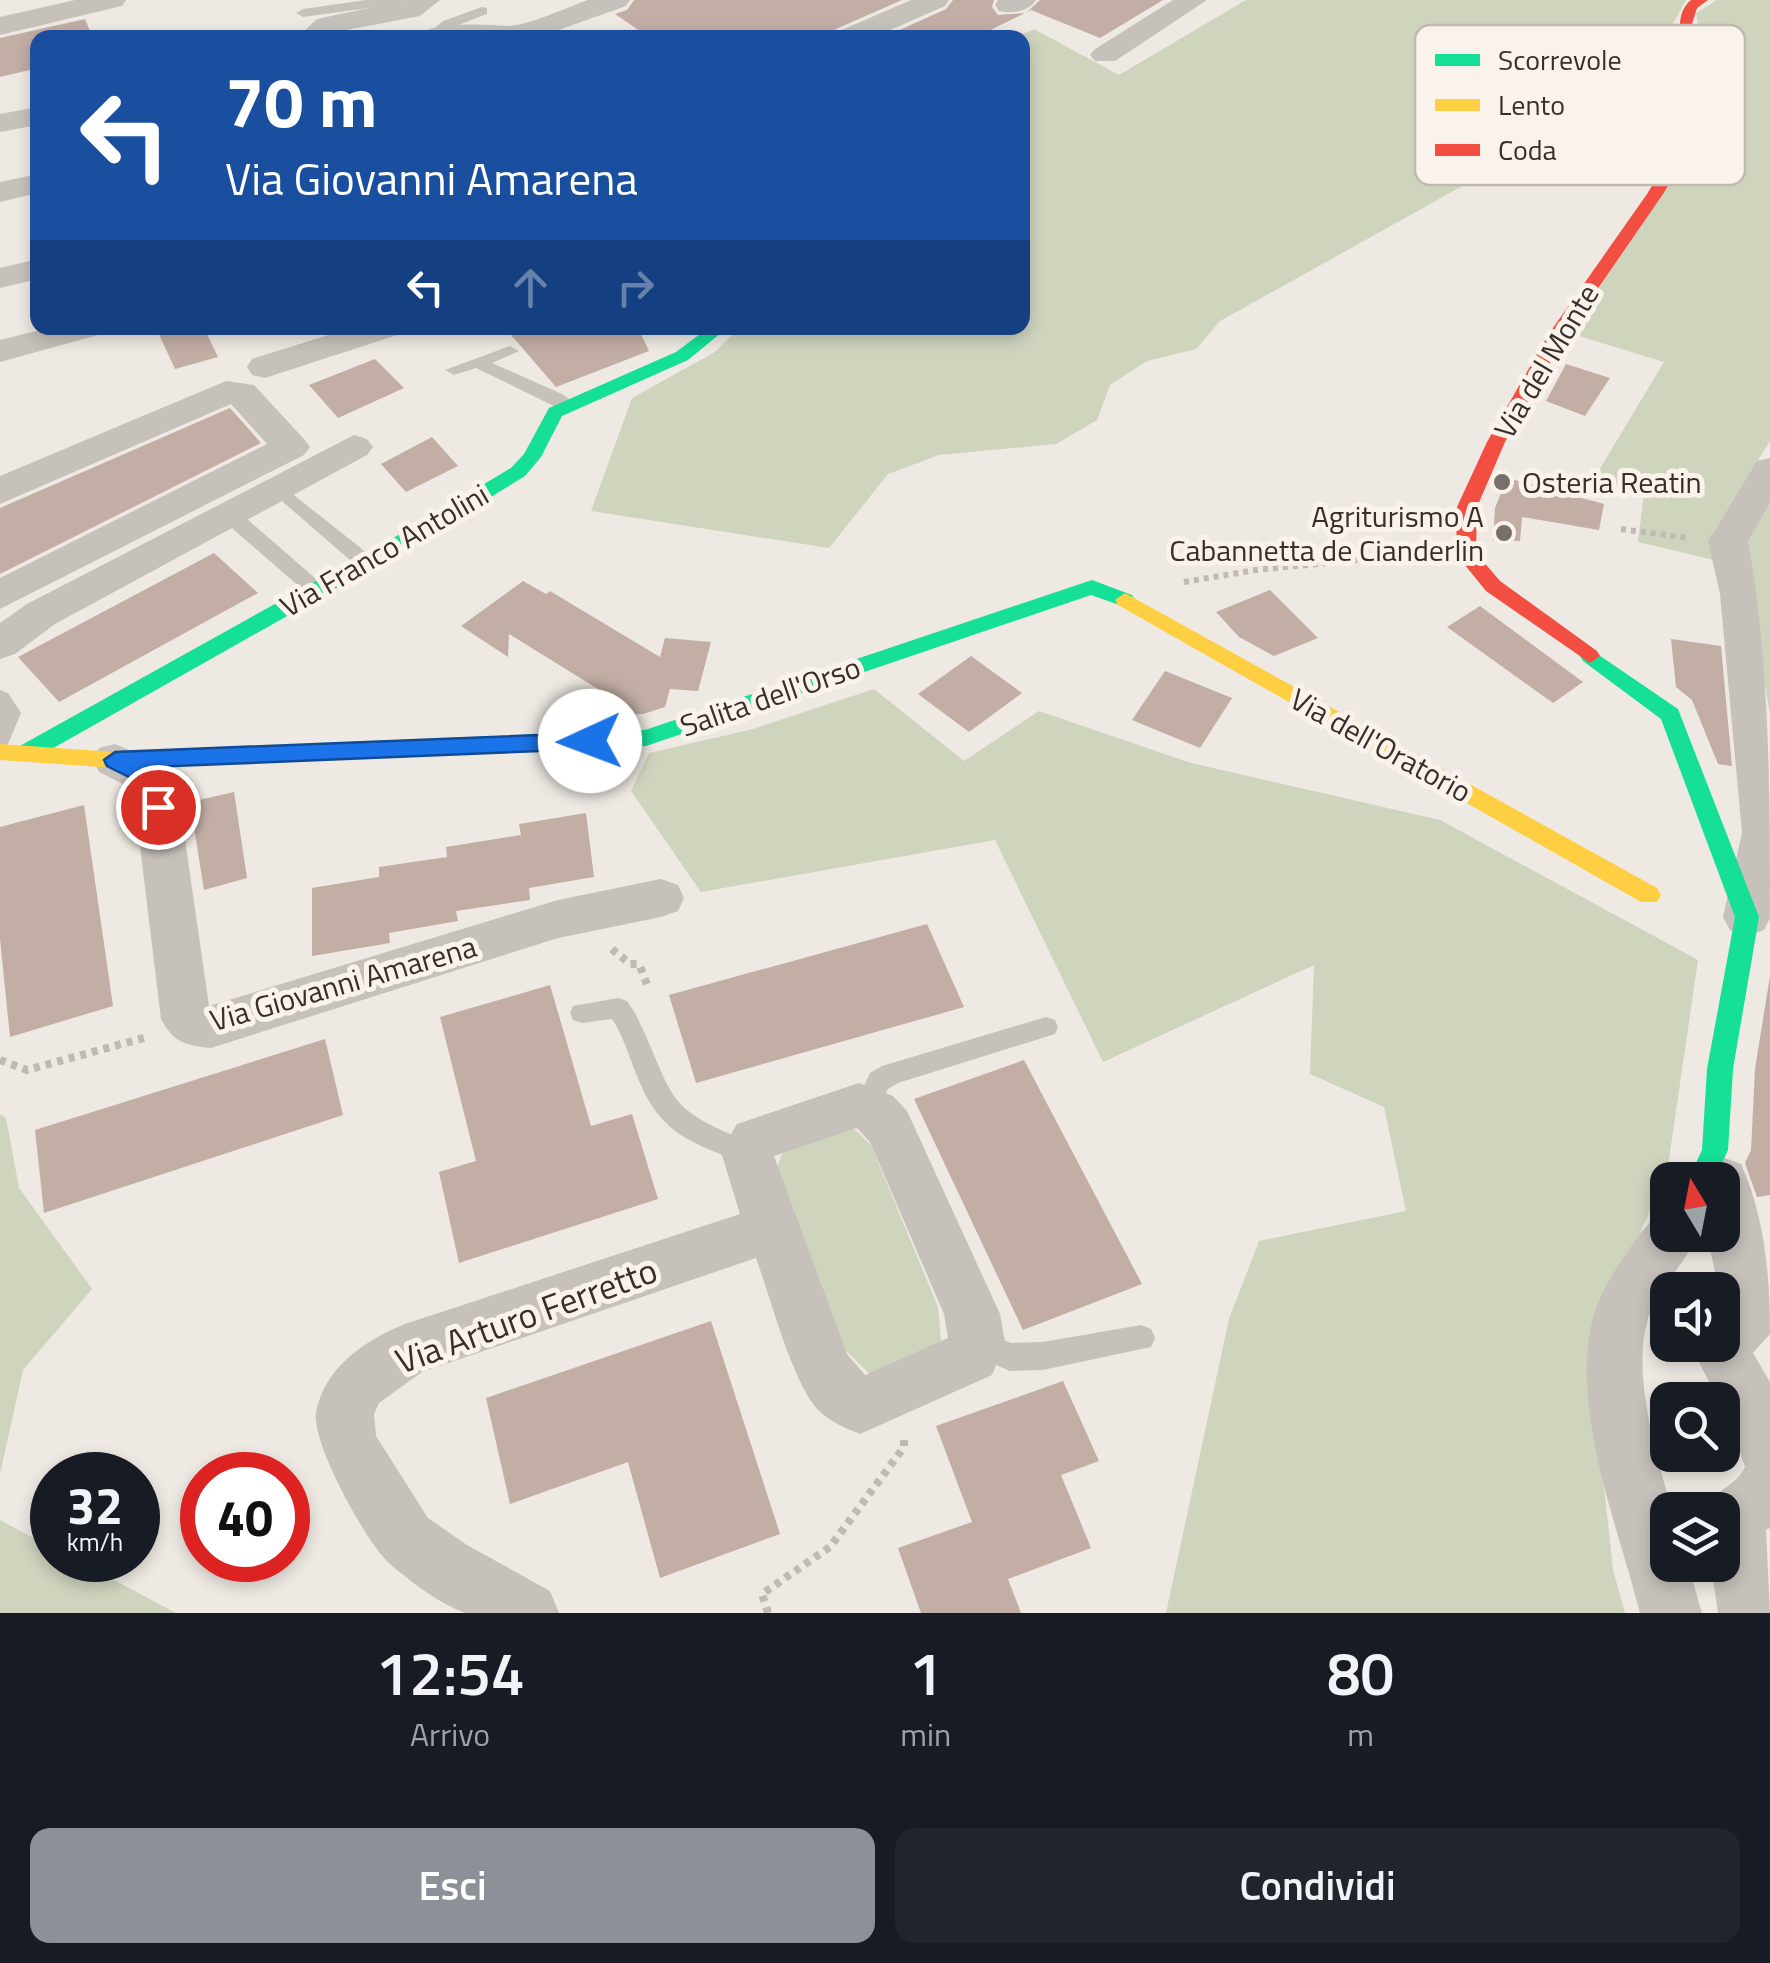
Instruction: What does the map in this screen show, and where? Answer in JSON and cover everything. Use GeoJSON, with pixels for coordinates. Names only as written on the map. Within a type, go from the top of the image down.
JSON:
{"type":"FeatureCollection","features":[{"type":"Feature","properties":{"kind":"street"},"geometry":{"type":"LineString","coordinates":[[0,26],[112,0]]}},
{"type":"Feature","properties":{"kind":"street"},"geometry":{"type":"LineString","coordinates":[[319,30],[327,25],[410,10],[426,0]]}},
{"type":"Feature","properties":{"kind":"street"},"geometry":{"type":"LineString","coordinates":[[378,30],[428,19],[445,10],[448,0]]}},
{"type":"Feature","properties":{"kind":"street"},"geometry":{"type":"LineString","coordinates":[[534,30],[616,0]]}},
{"type":"Feature","properties":{"kind":"street"},"geometry":{"type":"LineString","coordinates":[[865,30],[934,0]]}},
{"type":"Feature","properties":{"kind":"street"},"geometry":{"type":"LineString","coordinates":[[1104,55],[1194,0]]}},
{"type":"Feature","properties":{"kind":"street","name":"Via del Monte"},"geometry":{"type":"LineString","coordinates":[[1685,25],[1692,6],[1701,0]]}},
{"type":"Feature","properties":{"kind":"street"},"geometry":{"type":"LineString","coordinates":[[0,123],[30,117]]}},
{"type":"Feature","properties":{"kind":"street"},"geometry":{"type":"LineString","coordinates":[[0,192],[30,185]]}},
{"type":"Feature","properties":{"kind":"street","name":"Via del Monte"},"geometry":{"type":"LineString","coordinates":[[1466,554],[1467,507],[1496,442],[1557,336],[1660,185]]}},
{"type":"Feature","properties":{"kind":"street"},"geometry":{"type":"LineString","coordinates":[[0,278],[30,272]]}},
{"type":"Feature","properties":{"kind":"street"},"geometry":{"type":"LineString","coordinates":[[265,367],[363,335]]}},
{"type":"Feature","properties":{"kind":"street"},"geometry":{"type":"LineString","coordinates":[[566,405],[646,373],[711,335]]}},
{"type":"Feature","properties":{"kind":"street"},"geometry":{"type":"LineString","coordinates":[[0,352],[82,339]]}},
{"type":"Feature","properties":{"kind":"street"},"geometry":{"type":"LineString","coordinates":[[0,370],[82,339]]}},
{"type":"Feature","properties":{"kind":"street"},"geometry":{"type":"LineString","coordinates":[[0,491],[226,392],[241,393],[291,447],[0,596]]}},
{"type":"Feature","properties":{"kind":"street","name":"Via Franco Antolini"},"geometry":{"type":"LineString","coordinates":[[26,753],[518,472],[532,458],[546,424],[566,405]]}},
{"type":"Feature","properties":{"kind":"street"},"geometry":{"type":"LineString","coordinates":[[0,644],[40,614],[354,448]]}},
{"type":"Feature","properties":{"kind":"street"},"geometry":{"type":"LineString","coordinates":[[1716,1162],[1720,1069],[1743,931],[1765,832],[1740,594],[1728,541],[1770,470]]}},
{"type":"Feature","properties":{"kind":"street"},"geometry":{"type":"LineString","coordinates":[[1466,554],[1493,586],[1670,716],[1743,931]]}},
{"type":"Feature","properties":{"kind":"street","name":"Salita dell'Orso"},"geometry":{"type":"LineString","coordinates":[[0,752],[115,760],[646,738],[1074,590],[1092,587],[1114,594]]}},
{"type":"Feature","properties":{"kind":"street","name":"Via dell'Oratorio"},"geometry":{"type":"LineString","coordinates":[[1114,594],[1649,895]]}},
{"type":"Feature","properties":{"kind":"street","name":"Via Giovanni Amarena"},"geometry":{"type":"LineString","coordinates":[[115,760],[151,778],[155,784],[186,1019],[190,1024],[212,1027],[558,919],[661,898]]}},
{"type":"Feature","properties":{"kind":"street"},"geometry":{"type":"LineString","coordinates":[[859,1106],[868,1108],[889,1127],[972,1314],[976,1342],[972,1356],[860,1406],[838,1390],[825,1370],[771,1228],[747,1152],[754,1140],[859,1106]]}},
{"type":"Feature","properties":{"kind":"street","name":"Via Arturo Ferretto"},"geometry":{"type":"LineString","coordinates":[[528,1613],[445,1567],[407,1539],[388,1514],[348,1444],[345,1413],[359,1383],[405,1351],[771,1228]]}},
{"type":"Feature","properties":{"kind":"street"},"geometry":{"type":"LineString","coordinates":[[1740,1237],[1755,1276],[1724,1356],[1757,1415],[1770,1456]]}},
{"type":"Feature","properties":{"kind":"street"},"geometry":{"type":"LineString","coordinates":[[1661,1252],[1621,1316],[1614,1356],[1625,1432],[1671,1613]]}},
{"type":"Feature","properties":{"kind":"street"},"geometry":{"type":"LineString","coordinates":[[1749,1612],[1734,1516],[1761,1499],[1770,1479]]}},
{"type":"Feature","properties":{"kind":"lane"},"geometry":{"type":"LineString","coordinates":[[303,12],[397,0]]}},
{"type":"Feature","properties":{"kind":"lane"},"geometry":{"type":"LineString","coordinates":[[440,30],[482,12]]}},
{"type":"Feature","properties":{"kind":"lane"},"geometry":{"type":"LineString","coordinates":[[454,370],[510,351]]}},
{"type":"Feature","properties":{"kind":"lane"},"geometry":{"type":"LineString","coordinates":[[479,362],[497,376],[547,392],[566,405]]}},
{"type":"Feature","properties":{"kind":"lane"},"geometry":{"type":"LineString","coordinates":[[290,498],[366,562]]}},
{"type":"Feature","properties":{"kind":"lane"},"geometry":{"type":"LineString","coordinates":[[240,524],[316,590]]}},
{"type":"Feature","properties":{"kind":"lane"},"geometry":{"type":"LineString","coordinates":[[0,698],[10,713],[0,738]]}},
{"type":"Feature","properties":{"kind":"lane"},"geometry":{"type":"LineString","coordinates":[[582,1013],[618,1008],[630,1022],[672,1117],[701,1135],[747,1152]]}},
{"type":"Feature","properties":{"kind":"lane"},"geometry":{"type":"LineString","coordinates":[[868,1108],[879,1081],[890,1074],[1046,1028]]}},
{"type":"Feature","properties":{"kind":"lane"},"geometry":{"type":"LineString","coordinates":[[976,1342],[1010,1357],[1027,1357],[1141,1338]]}},
{"type":"Feature","properties":{"kind":"path"},"geometry":{"type":"LineString","coordinates":[[1620,529],[1685,538]]}},
{"type":"Feature","properties":{"kind":"path"},"geometry":{"type":"LineString","coordinates":[[1114,594],[1256,570],[1404,554],[1466,554]]}},
{"type":"Feature","properties":{"kind":"path"},"geometry":{"type":"LineString","coordinates":[[0,1060],[27,1070],[190,1024]]}},
{"type":"Feature","properties":{"kind":"path"},"geometry":{"type":"LineString","coordinates":[[768,1613],[762,1594],[830,1548],[904,1447],[903,1387]]}},
{"type":"Feature","properties":{"kind":"green space"},"geometry":{"type":"Polygon","coordinates":[[[1246,0],[1686,0],[1670,25],[1415,25],[1415,185],[1464,185],[1220,321],[1196,349],[1147,361],[1110,385],[1097,420],[1056,444],[939,455],[888,474],[829,548],[591,511],[632,398],[715,352],[732,335],[1030,335],[1030,31],[1034,29],[1119,75],[1246,0]]]}},
{"type":"Feature","properties":{"kind":"green space"},"geometry":{"type":"Polygon","coordinates":[[[1717,0],[1770,0],[1770,441],[1713,532],[1714,560],[1638,542],[1644,493],[1595,477],[1664,362],[1569,333],[1668,185],[1745,185],[1745,25],[1698,25],[1696,13],[1717,0]]]}},
{"type":"Feature","properties":{"kind":"green space"},"geometry":{"type":"Polygon","coordinates":[[[1770,501],[1770,715],[1742,545],[1770,501]]]}},
{"type":"Feature","properties":{"kind":"green space"},"geometry":{"type":"Polygon","coordinates":[[[874,689],[964,761],[1039,711],[1191,763],[1440,820],[1698,960],[1669,1162],[1650,1162],[1650,1211],[1589,1346],[1613,1570],[1625,1613],[1166,1613],[1229,1319],[1259,1241],[1406,1211],[1384,1107],[1310,1074],[1314,965],[1103,1062],[995,840],[701,892],[631,791],[649,753],[753,729],[874,689]]]}},
{"type":"Feature","properties":{"kind":"green space"},"geometry":{"type":"Polygon","coordinates":[[[0,1114],[6,1118],[19,1188],[92,1289],[23,1370],[0,1474],[0,1114]]]}},
{"type":"Feature","properties":{"kind":"green space"},"geometry":{"type":"Polygon","coordinates":[[[851,1126],[871,1145],[938,1307],[941,1341],[873,1377],[843,1348],[777,1166],[786,1145],[851,1126]]]}},
{"type":"Feature","properties":{"kind":"green space"},"geometry":{"type":"Polygon","coordinates":[[[0,1520],[30,1536],[30,1582],[118,1582],[176,1613],[0,1613],[0,1520]]]}},
{"type":"Feature","properties":{"kind":"building"},"geometry":{"type":"Polygon","coordinates":[[[634,0],[902,0],[835,30],[638,30],[615,14],[627,10],[634,0]]]}},
{"type":"Feature","properties":{"kind":"building"},"geometry":{"type":"Polygon","coordinates":[[[953,0],[994,0],[992,7],[998,15],[1025,13],[990,30],[900,30],[946,9],[953,0]]]}},
{"type":"Feature","properties":{"kind":"building"},"geometry":{"type":"Polygon","coordinates":[[[1040,0],[1163,0],[1100,38],[1031,10],[1026,13],[1040,0]]]}},
{"type":"Feature","properties":{"kind":"building"},"geometry":{"type":"Polygon","coordinates":[[[85,19],[90,30],[36,30],[85,19]]]}},
{"type":"Feature","properties":{"kind":"building"},"geometry":{"type":"Polygon","coordinates":[[[30,31],[30,70],[0,77],[0,38],[30,31]]]}},
{"type":"Feature","properties":{"kind":"building"},"geometry":{"type":"Polygon","coordinates":[[[159,335],[207,335],[218,357],[175,369],[159,335]]]}},
{"type":"Feature","properties":{"kind":"building"},"geometry":{"type":"Polygon","coordinates":[[[511,335],[641,335],[649,351],[556,387],[511,335]]]}},
{"type":"Feature","properties":{"kind":"building"},"geometry":{"type":"Polygon","coordinates":[[[375,359],[404,388],[338,418],[309,385],[375,359]]]}},
{"type":"Feature","properties":{"kind":"building"},"geometry":{"type":"Polygon","coordinates":[[[1566,364],[1610,378],[1585,416],[1546,401],[1566,364]]]}},
{"type":"Feature","properties":{"kind":"building"},"geometry":{"type":"Polygon","coordinates":[[[230,408],[261,443],[0,574],[0,508],[230,408]]]}},
{"type":"Feature","properties":{"kind":"building"},"geometry":{"type":"Polygon","coordinates":[[[432,437],[458,466],[406,492],[381,464],[432,437]]]}},
{"type":"Feature","properties":{"kind":"building"},"geometry":{"type":"Polygon","coordinates":[[[1507,478],[1604,504],[1599,530],[1522,517],[1520,541],[1493,540],[1495,508],[1507,478]]]}},
{"type":"Feature","properties":{"kind":"building"},"geometry":{"type":"Polygon","coordinates":[[[214,553],[258,593],[59,702],[18,657],[214,553]]]}},
{"type":"Feature","properties":{"kind":"building"},"geometry":{"type":"Polygon","coordinates":[[[523,581],[546,594],[550,591],[660,657],[665,638],[711,642],[698,691],[670,689],[665,707],[643,714],[591,713],[598,689],[509,634],[508,657],[461,626],[523,581]]]}},
{"type":"Feature","properties":{"kind":"building"},"geometry":{"type":"Polygon","coordinates":[[[1270,590],[1318,638],[1274,656],[1239,637],[1216,612],[1270,590]]]}},
{"type":"Feature","properties":{"kind":"building"},"geometry":{"type":"Polygon","coordinates":[[[1480,606],[1583,682],[1553,703],[1447,627],[1480,606]]]}},
{"type":"Feature","properties":{"kind":"building"},"geometry":{"type":"Polygon","coordinates":[[[1671,639],[1721,646],[1732,766],[1718,764],[1692,700],[1676,687],[1671,639]]]}},
{"type":"Feature","properties":{"kind":"building"},"geometry":{"type":"Polygon","coordinates":[[[971,656],[1022,693],[969,732],[918,694],[971,656]]]}},
{"type":"Feature","properties":{"kind":"building"},"geometry":{"type":"Polygon","coordinates":[[[1165,671],[1232,698],[1200,748],[1132,720],[1165,671]]]}},
{"type":"Feature","properties":{"kind":"building"},"geometry":{"type":"Polygon","coordinates":[[[234,792],[247,878],[204,890],[190,802],[234,792]]]}},
{"type":"Feature","properties":{"kind":"building"},"geometry":{"type":"Polygon","coordinates":[[[84,805],[113,1006],[10,1037],[0,939],[0,827],[84,805]]]}},
{"type":"Feature","properties":{"kind":"building"},"geometry":{"type":"Polygon","coordinates":[[[586,813],[594,877],[529,888],[530,900],[456,911],[458,921],[389,933],[390,943],[312,956],[312,888],[379,877],[379,867],[447,857],[446,847],[521,835],[519,824],[586,813]]]}},
{"type":"Feature","properties":{"kind":"building"},"geometry":{"type":"Polygon","coordinates":[[[927,924],[964,1007],[696,1083],[669,995],[927,924]]]}},
{"type":"Feature","properties":{"kind":"building"},"geometry":{"type":"Polygon","coordinates":[[[1770,976],[1770,1195],[1757,1197],[1745,1163],[1751,1150],[1755,1069],[1770,976]]]}},
{"type":"Feature","properties":{"kind":"building"},"geometry":{"type":"Polygon","coordinates":[[[550,985],[591,1126],[632,1114],[658,1199],[459,1263],[439,1172],[476,1161],[440,1017],[550,985]]]}},
{"type":"Feature","properties":{"kind":"building"},"geometry":{"type":"Polygon","coordinates":[[[325,1039],[343,1115],[44,1213],[35,1130],[325,1039]]]}},
{"type":"Feature","properties":{"kind":"building"},"geometry":{"type":"Polygon","coordinates":[[[1024,1060],[1142,1284],[1023,1330],[914,1099],[1024,1060]]]}},
{"type":"Feature","properties":{"kind":"building"},"geometry":{"type":"Polygon","coordinates":[[[711,1321],[780,1534],[660,1578],[628,1462],[510,1504],[486,1398],[711,1321]]]}},
{"type":"Feature","properties":{"kind":"building"},"geometry":{"type":"Polygon","coordinates":[[[1063,1381],[1099,1461],[1061,1475],[1091,1548],[1008,1579],[1021,1613],[921,1613],[898,1548],[972,1522],[936,1426],[1063,1381]]]}},
{"type":"Feature","properties":{"kind":"traffic: fast"},"geometry":{"type":"LineString","coordinates":[[26,753],[411,537],[518,472],[532,457],[555,412],[682,356],[709,335]]}},
{"type":"Feature","properties":{"kind":"traffic: fast"},"geometry":{"type":"LineString","coordinates":[[421,747],[646,738],[1092,587],[1125,600]]}},
{"type":"Feature","properties":{"kind":"traffic: fast"},"geometry":{"type":"LineString","coordinates":[[1590,656],[1670,715],[1747,917],[1720,1069],[1715,1150],[1709,1162]]}},
{"type":"Feature","properties":{"kind":"traffic: slow"},"geometry":{"type":"LineString","coordinates":[[1125,600],[1649,895]]}},
{"type":"Feature","properties":{"kind":"traffic: slow"},"geometry":{"type":"LineString","coordinates":[[0,752],[115,760],[421,747]]}},
{"type":"Feature","properties":{"kind":"traffic: jam"},"geometry":{"type":"LineString","coordinates":[[1685,25],[1691,6],[1701,0]]}},
{"type":"Feature","properties":{"kind":"traffic: jam"},"geometry":{"type":"LineString","coordinates":[[1590,656],[1493,586],[1466,554],[1467,507],[1496,442],[1557,335],[1660,185]]}},
{"type":"Feature","properties":{"kind":"place","name":"Osteria Reatin"},"geometry":{"type":"Point","coordinates":[1502,482]}},
{"type":"Feature","properties":{"kind":"place","name":"Agriturismo A Cabannetta de Cianderlin"},"geometry":{"type":"Point","coordinates":[1504,533]}},
{"type":"Feature","properties":{"kind":"route"},"geometry":{"type":"LineString","coordinates":[[158,807],[151,778],[115,760],[590,741]]}}]}
